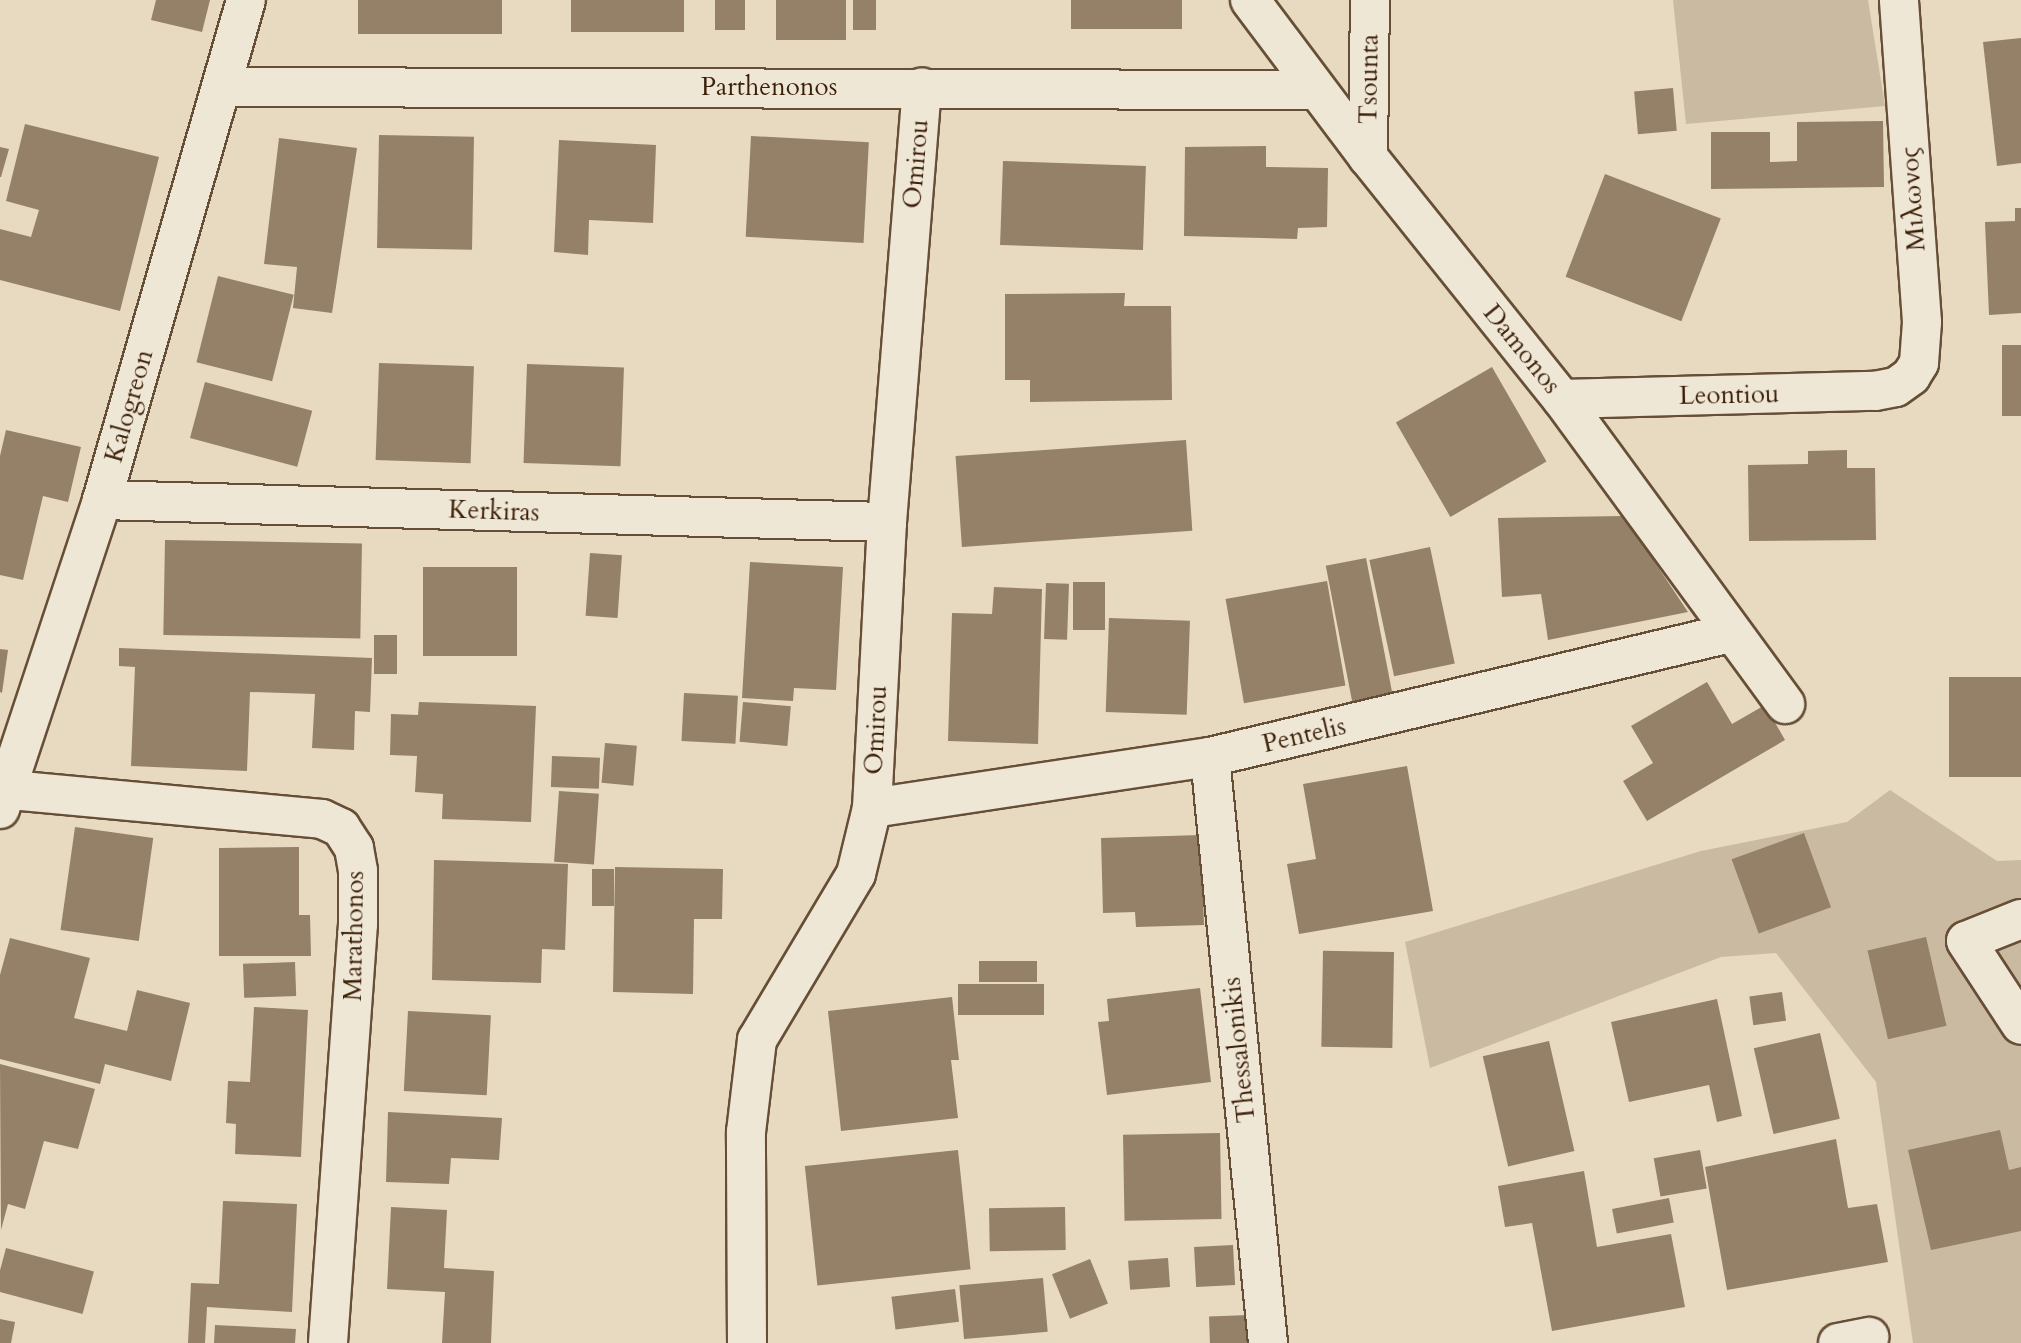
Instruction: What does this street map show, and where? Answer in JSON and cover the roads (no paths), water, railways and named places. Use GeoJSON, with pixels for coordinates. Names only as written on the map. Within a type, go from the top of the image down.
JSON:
{"type":"FeatureCollection","features":[{"type":"Feature","properties":{"kind":"street","name":"Kalogreon"},"geometry":{"type":"LineString","coordinates":[[2,796],[102,500],[246,0]]}},
{"type":"Feature","properties":{"kind":"street","name":"Damonos"},"geometry":{"type":"LineString","coordinates":[[1250,0],[1368,157],[1562,399],[1785,705]]}},
{"type":"Feature","properties":{"kind":"street","name":"Tsounta"},"geometry":{"type":"LineString","coordinates":[[1368,157],[1370,0]]}},
{"type":"Feature","properties":{"kind":"street","name":"Μιλωνος"},"geometry":{"type":"LineString","coordinates":[[1896,387],[1911,376],[1923,344],[1899,0]]}},
{"type":"Feature","properties":{"kind":"street","name":"Parthenonos"},"geometry":{"type":"LineString","coordinates":[[222,88],[1316,90]]}},
{"type":"Feature","properties":{"kind":"street","name":"Omirou"},"geometry":{"type":"LineString","coordinates":[[747,1343],[746,1132],[757,1040],[856,874],[872,808],[887,522],[922,88]]}},
{"type":"Feature","properties":{"kind":"street","name":"Leontiou"},"geometry":{"type":"LineString","coordinates":[[1562,399],[1896,387]]}},
{"type":"Feature","properties":{"kind":"street","name":"Kerkiras"},"geometry":{"type":"LineString","coordinates":[[102,500],[887,522]]}},
{"type":"Feature","properties":{"kind":"street","name":"Pentelis"},"geometry":{"type":"LineString","coordinates":[[872,808],[1210,757],[1730,633]]}},
{"type":"Feature","properties":{"kind":"street","name":"Thessalonikis"},"geometry":{"type":"LineString","coordinates":[[1210,757],[1268,1343]]}},
{"type":"Feature","properties":{"kind":"street","name":"Marathonos"},"geometry":{"type":"LineString","coordinates":[[2,796],[322,819],[341,828],[354,848],[359,871],[358,924],[328,1343]]}},
{"type":"Feature","properties":{"kind":"street"},"geometry":{"type":"LineString","coordinates":[[2021,919],[1966,941],[2021,1024]]}}]}
